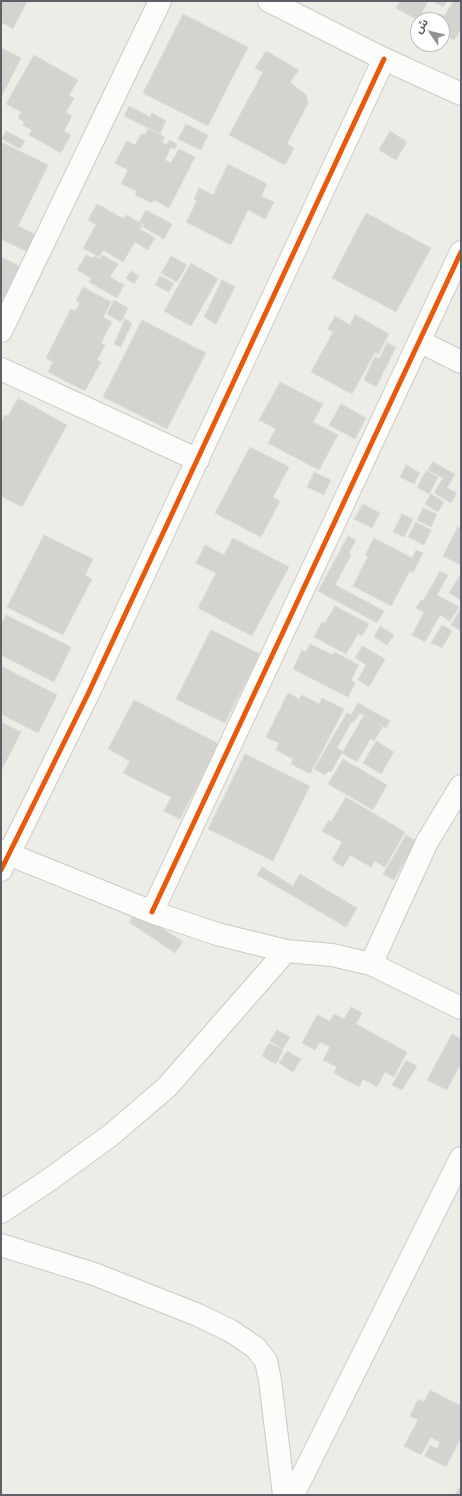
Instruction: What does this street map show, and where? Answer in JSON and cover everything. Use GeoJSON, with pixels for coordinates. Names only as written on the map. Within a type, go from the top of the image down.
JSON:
{"type":"FeatureCollection","features":[{"type":"Feature","properties":{"kind":"street"},"geometry":{"type":"LineString","coordinates":[[1,331],[160,1]]}},
{"type":"Feature","properties":{"kind":"street"},"geometry":{"type":"LineString","coordinates":[[269,1],[384,59],[459,89]]}},
{"type":"Feature","properties":{"kind":"street"},"geometry":{"type":"LineString","coordinates":[[384,59],[88,694],[3,858],[217,934],[286,951],[332,955],[371,964],[461,1008]]}},
{"type":"Feature","properties":{"kind":"street"},"geometry":{"type":"LineString","coordinates":[[152,912],[461,252]]}},
{"type":"Feature","properties":{"kind":"street"},"geometry":{"type":"LineString","coordinates":[[419,341],[461,362]]}},
{"type":"Feature","properties":{"kind":"street"},"geometry":{"type":"LineString","coordinates":[[1,369],[198,460]]}},
{"type":"Feature","properties":{"kind":"street"},"geometry":{"type":"LineString","coordinates":[[371,964],[427,842],[461,786]]}},
{"type":"Feature","properties":{"kind":"street"},"geometry":{"type":"LineString","coordinates":[[1,1212],[49,1180],[111,1135],[167,1087],[286,951]]}},
{"type":"Feature","properties":{"kind":"street"},"geometry":{"type":"LineString","coordinates":[[293,1495],[461,1158]]}},
{"type":"Feature","properties":{"kind":"street"},"geometry":{"type":"LineString","coordinates":[[1,1245],[94,1274],[198,1315],[231,1331],[256,1348],[266,1361],[269,1374],[284,1495]]}},
{"type":"Feature","properties":{"kind":"building"},"geometry":{"type":"Polygon","coordinates":[[[1,1],[27,1],[13,29],[1,22],[1,1]]]}},
{"type":"Feature","properties":{"kind":"building"},"geometry":{"type":"Polygon","coordinates":[[[400,1],[428,1],[422,12],[410,12],[410,16],[396,8],[400,1]]]}},
{"type":"Feature","properties":{"kind":"building"},"geometry":{"type":"Polygon","coordinates":[[[433,1],[447,1],[443,7],[433,1]]]}},
{"type":"Feature","properties":{"kind":"building"},"geometry":{"type":"Polygon","coordinates":[[[454,1],[461,1],[461,30],[454,40],[450,38],[450,12],[447,12],[454,1]]]}},
{"type":"Feature","properties":{"kind":"building"},"geometry":{"type":"Polygon","coordinates":[[[183,14],[248,47],[208,126],[143,93],[183,14]]]}},
{"type":"Feature","properties":{"kind":"building"},"geometry":{"type":"Polygon","coordinates":[[[1,48],[21,58],[1,97],[1,48]]]}},
{"type":"Feature","properties":{"kind":"building"},"geometry":{"type":"Polygon","coordinates":[[[266,51],[299,70],[290,82],[306,95],[308,103],[287,144],[294,148],[285,165],[229,135],[263,72],[255,68],[266,51]]]}},
{"type":"Feature","properties":{"kind":"building"},"geometry":{"type":"Polygon","coordinates":[[[34,55],[78,80],[69,95],[74,98],[66,112],[72,116],[64,131],[71,135],[61,153],[29,135],[32,130],[23,125],[24,122],[18,118],[21,112],[6,104],[34,55]]]}},
{"type":"Feature","properties":{"kind":"building"},"geometry":{"type":"Polygon","coordinates":[[[129,106],[150,117],[152,113],[166,121],[160,134],[124,116],[129,106]]]}},
{"type":"Feature","properties":{"kind":"building"},"geometry":{"type":"Polygon","coordinates":[[[186,124],[208,135],[201,150],[178,139],[186,124]]]}},
{"type":"Feature","properties":{"kind":"building"},"geometry":{"type":"Polygon","coordinates":[[[148,129],[165,137],[162,142],[167,145],[169,140],[177,144],[175,149],[171,147],[165,160],[171,163],[179,149],[195,157],[169,208],[154,200],[152,203],[135,195],[137,191],[121,184],[128,170],[115,163],[127,141],[135,145],[141,134],[145,135],[148,129]]]}},
{"type":"Feature","properties":{"kind":"building"},"geometry":{"type":"Polygon","coordinates":[[[6,131],[25,141],[20,149],[2,139],[6,131]]]}},
{"type":"Feature","properties":{"kind":"building"},"geometry":{"type":"Polygon","coordinates":[[[390,131],[407,142],[396,160],[379,150],[390,131]]]}},
{"type":"Feature","properties":{"kind":"building"},"geometry":{"type":"Polygon","coordinates":[[[1,142],[48,165],[18,226],[36,235],[28,252],[1,239],[1,142]]]}},
{"type":"Feature","properties":{"kind":"building"},"geometry":{"type":"Polygon","coordinates":[[[228,164],[267,184],[261,196],[274,202],[265,219],[248,210],[231,245],[186,222],[197,201],[194,199],[199,188],[213,195],[228,164]]]}},
{"type":"Feature","properties":{"kind":"building"},"geometry":{"type":"Polygon","coordinates":[[[97,204],[124,219],[126,215],[142,224],[140,229],[155,238],[148,250],[135,242],[123,262],[103,250],[99,257],[83,248],[96,225],[88,220],[97,204]]]}},
{"type":"Feature","properties":{"kind":"building"},"geometry":{"type":"Polygon","coordinates":[[[146,210],[172,224],[164,239],[143,227],[144,225],[139,222],[146,210]]]}},
{"type":"Feature","properties":{"kind":"building"},"geometry":{"type":"Polygon","coordinates":[[[366,213],[431,248],[396,312],[332,278],[366,213]]]}},
{"type":"Feature","properties":{"kind":"building"},"geometry":{"type":"Polygon","coordinates":[[[86,255],[92,258],[94,256],[100,259],[102,255],[118,264],[110,277],[124,285],[117,298],[89,282],[91,278],[77,270],[86,255]]]}},
{"type":"Feature","properties":{"kind":"building"},"geometry":{"type":"Polygon","coordinates":[[[171,256],[187,265],[177,282],[161,273],[171,256]]]}},
{"type":"Feature","properties":{"kind":"building"},"geometry":{"type":"Polygon","coordinates":[[[1,257],[23,268],[8,298],[1,299],[1,257]]]}},
{"type":"Feature","properties":{"kind":"building"},"geometry":{"type":"Polygon","coordinates":[[[191,263],[218,279],[191,326],[164,311],[191,263]]]}},
{"type":"Feature","properties":{"kind":"building"},"geometry":{"type":"Polygon","coordinates":[[[131,271],[139,276],[134,284],[126,278],[131,271]]]}},
{"type":"Feature","properties":{"kind":"building"},"geometry":{"type":"Polygon","coordinates":[[[160,276],[174,283],[169,292],[155,285],[160,276]]]}},
{"type":"Feature","properties":{"kind":"building"},"geometry":{"type":"Polygon","coordinates":[[[222,280],[235,287],[216,324],[204,317],[222,280]]]}},
{"type":"Feature","properties":{"kind":"building"},"geometry":{"type":"Polygon","coordinates":[[[83,287],[111,302],[103,317],[112,322],[101,343],[105,345],[97,360],[101,362],[85,391],[48,372],[53,362],[46,358],[71,309],[75,311],[80,303],[76,301],[83,287]]]}},
{"type":"Feature","properties":{"kind":"building"},"geometry":{"type":"Polygon","coordinates":[[[114,300],[128,308],[121,322],[107,314],[114,300]]]}},
{"type":"Feature","properties":{"kind":"building"},"geometry":{"type":"Polygon","coordinates":[[[355,315],[389,334],[378,354],[375,352],[352,394],[311,372],[333,332],[328,329],[335,316],[350,325],[355,315]]]}},
{"type":"Feature","properties":{"kind":"building"},"geometry":{"type":"Polygon","coordinates":[[[125,319],[132,323],[121,347],[114,344],[125,319]]]}},
{"type":"Feature","properties":{"kind":"building"},"geometry":{"type":"Polygon","coordinates":[[[142,320],[206,353],[167,429],[103,397],[142,320]]]}},
{"type":"Feature","properties":{"kind":"building"},"geometry":{"type":"Polygon","coordinates":[[[387,343],[396,347],[376,387],[364,380],[375,356],[379,359],[387,343]]]}},
{"type":"Feature","properties":{"kind":"building"},"geometry":{"type":"Polygon","coordinates":[[[280,382],[323,404],[313,422],[338,435],[319,470],[268,443],[276,429],[259,420],[280,382]]]}},
{"type":"Feature","properties":{"kind":"building"},"geometry":{"type":"Polygon","coordinates":[[[18,398],[67,425],[22,507],[1,496],[1,422],[5,415],[8,416],[18,398]]]}},
{"type":"Feature","properties":{"kind":"building"},"geometry":{"type":"Polygon","coordinates":[[[341,404],[366,418],[355,439],[329,425],[341,404]]]}},
{"type":"Feature","properties":{"kind":"building"},"geometry":{"type":"Polygon","coordinates":[[[250,447],[289,467],[273,497],[280,501],[261,537],[215,513],[250,447]]]}},
{"type":"Feature","properties":{"kind":"building"},"geometry":{"type":"Polygon","coordinates":[[[433,462],[455,474],[447,488],[457,493],[451,503],[434,493],[443,478],[428,470],[433,462]]]}},
{"type":"Feature","properties":{"kind":"building"},"geometry":{"type":"Polygon","coordinates":[[[406,465],[420,473],[414,484],[400,477],[406,465]]]}},
{"type":"Feature","properties":{"kind":"building"},"geometry":{"type":"Polygon","coordinates":[[[426,471],[438,477],[429,494],[417,487],[426,471]]]}},
{"type":"Feature","properties":{"kind":"building"},"geometry":{"type":"Polygon","coordinates":[[[314,472],[331,480],[324,495],[307,487],[314,472]]]}},
{"type":"Feature","properties":{"kind":"building"},"geometry":{"type":"Polygon","coordinates":[[[431,494],[444,502],[438,512],[425,504],[431,494]]]}},
{"type":"Feature","properties":{"kind":"building"},"geometry":{"type":"Polygon","coordinates":[[[363,504],[380,513],[372,528],[354,519],[363,504]]]}},
{"type":"Feature","properties":{"kind":"building"},"geometry":{"type":"Polygon","coordinates":[[[423,508],[437,514],[431,527],[417,520],[423,508]]]}},
{"type":"Feature","properties":{"kind":"building"},"geometry":{"type":"Polygon","coordinates":[[[402,514],[413,519],[404,537],[393,532],[402,514]]]}},
{"type":"Feature","properties":{"kind":"building"},"geometry":{"type":"Polygon","coordinates":[[[416,522],[431,530],[424,545],[408,537],[416,522]]]}},
{"type":"Feature","properties":{"kind":"building"},"geometry":{"type":"Polygon","coordinates":[[[458,527],[461,528],[461,565],[443,556],[458,527]]]}},
{"type":"Feature","properties":{"kind":"building"},"geometry":{"type":"Polygon","coordinates":[[[44,535],[93,559],[85,575],[92,579],[63,635],[7,607],[44,535]]]}},
{"type":"Feature","properties":{"kind":"building"},"geometry":{"type":"Polygon","coordinates":[[[348,536],[356,540],[349,553],[351,555],[335,585],[384,611],[377,623],[318,591],[348,536]]]}},
{"type":"Feature","properties":{"kind":"building"},"geometry":{"type":"Polygon","coordinates":[[[233,538],[289,567],[252,636],[198,608],[216,573],[196,563],[205,545],[224,555],[233,538]]]}},
{"type":"Feature","properties":{"kind":"building"},"geometry":{"type":"Polygon","coordinates":[[[374,538],[412,558],[416,550],[423,553],[413,573],[410,571],[391,606],[353,586],[368,556],[365,555],[374,538]]]}},
{"type":"Feature","properties":{"kind":"building"},"geometry":{"type":"Polygon","coordinates":[[[440,571],[448,575],[437,595],[459,607],[450,621],[440,615],[425,642],[412,635],[424,612],[416,608],[421,600],[423,601],[440,571]]]}},
{"type":"Feature","properties":{"kind":"building"},"geometry":{"type":"Polygon","coordinates":[[[459,576],[461,577],[461,600],[449,593],[459,576]]]}},
{"type":"Feature","properties":{"kind":"building"},"geometry":{"type":"Polygon","coordinates":[[[335,606],[369,624],[362,636],[358,634],[346,654],[314,637],[322,622],[325,623],[335,606]]]}},
{"type":"Feature","properties":{"kind":"building"},"geometry":{"type":"Polygon","coordinates":[[[461,608],[461,631],[451,625],[461,608]]]}},
{"type":"Feature","properties":{"kind":"building"},"geometry":{"type":"Polygon","coordinates":[[[6,615],[71,647],[54,682],[1,655],[1,625],[6,615]]]}},
{"type":"Feature","properties":{"kind":"building"},"geometry":{"type":"Polygon","coordinates":[[[442,625],[452,631],[442,648],[431,643],[442,625]]]}},
{"type":"Feature","properties":{"kind":"building"},"geometry":{"type":"Polygon","coordinates":[[[380,626],[394,635],[387,645],[374,637],[380,626]]]}},
{"type":"Feature","properties":{"kind":"building"},"geometry":{"type":"Polygon","coordinates":[[[211,630],[260,654],[225,723],[176,699],[211,630]]]}},
{"type":"Feature","properties":{"kind":"building"},"geometry":{"type":"Polygon","coordinates":[[[310,644],[333,655],[334,652],[359,665],[351,680],[355,683],[348,697],[293,669],[302,650],[306,652],[310,644]]]}},
{"type":"Feature","properties":{"kind":"building"},"geometry":{"type":"Polygon","coordinates":[[[362,646],[385,659],[369,687],[358,680],[366,665],[355,658],[362,646]]]}},
{"type":"Feature","properties":{"kind":"building"},"geometry":{"type":"Polygon","coordinates":[[[1,666],[57,695],[38,733],[1,714],[1,666]]]}},
{"type":"Feature","properties":{"kind":"building"},"geometry":{"type":"Polygon","coordinates":[[[288,693],[299,699],[302,695],[319,704],[322,698],[344,709],[310,774],[291,764],[293,759],[276,750],[279,743],[266,737],[288,693]]]}},
{"type":"Feature","properties":{"kind":"building"},"geometry":{"type":"Polygon","coordinates":[[[134,700],[219,744],[180,819],[164,811],[171,797],[123,773],[130,761],[108,749],[134,700]]]}},
{"type":"Feature","properties":{"kind":"building"},"geometry":{"type":"Polygon","coordinates":[[[358,703],[390,721],[386,728],[360,713],[354,722],[352,721],[337,748],[343,751],[331,772],[328,771],[325,775],[314,769],[347,713],[351,715],[358,703]]]}},
{"type":"Feature","properties":{"kind":"building"},"geometry":{"type":"Polygon","coordinates":[[[364,715],[383,726],[374,741],[371,738],[357,762],[342,753],[364,715]]]}},
{"type":"Feature","properties":{"kind":"building"},"geometry":{"type":"Polygon","coordinates":[[[1,722],[21,732],[2,769],[1,768],[1,722]]]}},
{"type":"Feature","properties":{"kind":"building"},"geometry":{"type":"Polygon","coordinates":[[[376,741],[394,752],[381,774],[363,763],[376,741]]]}},
{"type":"Feature","properties":{"kind":"building"},"geometry":{"type":"Polygon","coordinates":[[[245,754],[310,786],[273,861],[208,829],[245,754]]]}},
{"type":"Feature","properties":{"kind":"building"},"geometry":{"type":"Polygon","coordinates":[[[343,759],[387,785],[373,810],[328,784],[343,759]]]}},
{"type":"Feature","properties":{"kind":"building"},"geometry":{"type":"Polygon","coordinates":[[[346,797],[405,832],[385,867],[375,861],[371,867],[350,855],[343,867],[332,860],[342,842],[322,831],[329,820],[331,822],[346,797]]]}},
{"type":"Feature","properties":{"kind":"building"},"geometry":{"type":"Polygon","coordinates":[[[406,835],[416,841],[394,880],[383,874],[406,835]]]}},
{"type":"Feature","properties":{"kind":"building"},"geometry":{"type":"Polygon","coordinates":[[[262,867],[293,886],[300,874],[357,908],[346,927],[257,875],[262,867]]]}},
{"type":"Feature","properties":{"kind":"building"},"geometry":{"type":"Polygon","coordinates":[[[137,911],[183,942],[175,953],[129,922],[137,911]]]}},
{"type":"Feature","properties":{"kind":"building"},"geometry":{"type":"Polygon","coordinates":[[[351,1007],[362,1013],[356,1024],[407,1052],[394,1077],[385,1072],[377,1087],[363,1079],[359,1087],[334,1073],[337,1067],[323,1060],[330,1047],[320,1042],[315,1050],[302,1043],[317,1015],[330,1021],[334,1014],[344,1019],[351,1007]]]}},
{"type":"Feature","properties":{"kind":"building"},"geometry":{"type":"Polygon","coordinates":[[[277,1030],[290,1037],[283,1049],[270,1041],[277,1030]]]}},
{"type":"Feature","properties":{"kind":"building"},"geometry":{"type":"Polygon","coordinates":[[[452,1034],[461,1039],[461,1063],[447,1090],[427,1080],[452,1034]]]}},
{"type":"Feature","properties":{"kind":"building"},"geometry":{"type":"Polygon","coordinates":[[[269,1043],[283,1050],[276,1064],[262,1056],[269,1043]]]}},
{"type":"Feature","properties":{"kind":"building"},"geometry":{"type":"Polygon","coordinates":[[[287,1051],[301,1059],[293,1072],[279,1063],[287,1051]]]}},
{"type":"Feature","properties":{"kind":"building"},"geometry":{"type":"Polygon","coordinates":[[[406,1060],[417,1066],[402,1090],[392,1085],[406,1060]]]}},
{"type":"Feature","properties":{"kind":"building"},"geometry":{"type":"Polygon","coordinates":[[[430,1390],[461,1406],[461,1437],[446,1467],[425,1456],[430,1445],[437,1449],[440,1442],[431,1437],[421,1455],[404,1446],[418,1420],[410,1416],[418,1399],[424,1402],[430,1390]]]}},
{"type":"Feature","properties":{"kind":"building"},"geometry":{"type":"Polygon","coordinates":[[[459,1488],[461,1489],[461,1495],[455,1495],[459,1488]]]}},
{"type":"Feature","properties":{"kind":"cycle path"},"geometry":{"type":"LineString","coordinates":[[1,870],[88,694],[384,59]]}},
{"type":"Feature","properties":{"kind":"cycle path"},"geometry":{"type":"LineString","coordinates":[[152,912],[461,252]]}}]}
